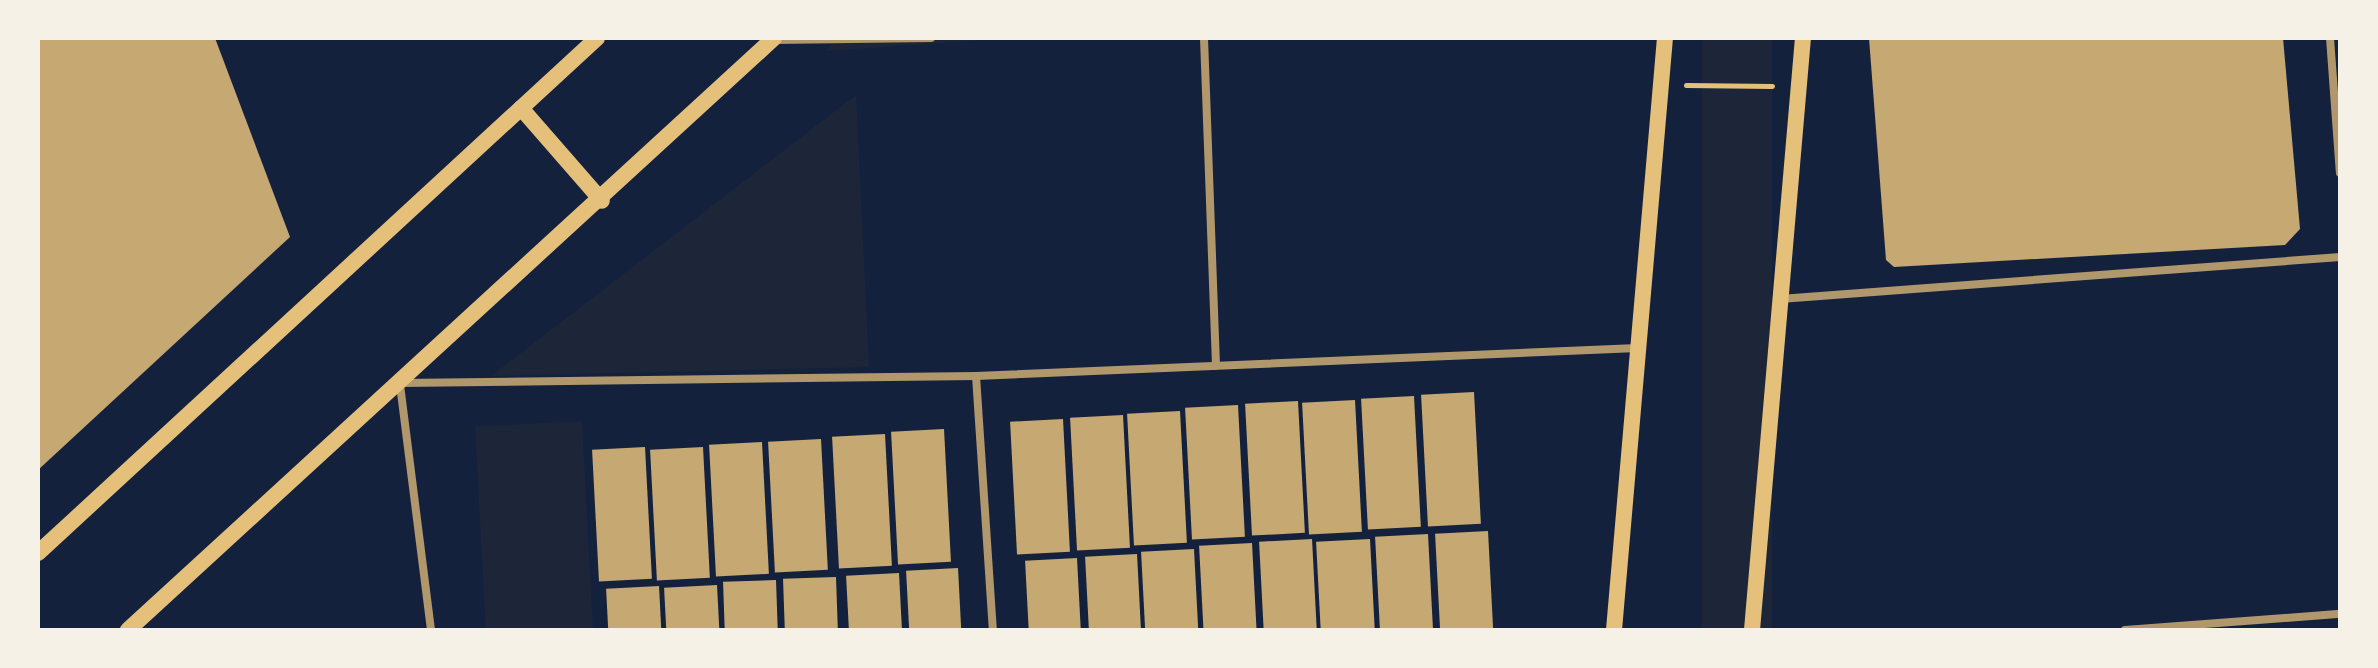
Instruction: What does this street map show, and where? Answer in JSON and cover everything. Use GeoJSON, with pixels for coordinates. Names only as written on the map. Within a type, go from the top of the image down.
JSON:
{"type":"FeatureCollection","features":[{"type":"Feature","properties":{"kind":"main road"},"geometry":{"type":"LineString","coordinates":[[38,553],[597,38]]}},
{"type":"Feature","properties":{"kind":"main road"},"geometry":{"type":"LineString","coordinates":[[1614,630],[1665,38]]}},
{"type":"Feature","properties":{"kind":"main road"},"geometry":{"type":"LineString","coordinates":[[1752,630],[1803,38]]}},
{"type":"Feature","properties":{"kind":"main road"},"geometry":{"type":"LineString","coordinates":[[128,630],[602,201],[773,39]]}},
{"type":"Feature","properties":{"kind":"main road"},"geometry":{"type":"LineString","coordinates":[[521,108],[602,201]]}},
{"type":"Feature","properties":{"kind":"street"},"geometry":{"type":"LineString","coordinates":[[773,39],[931,38]]}},
{"type":"Feature","properties":{"kind":"street"},"geometry":{"type":"LineString","coordinates":[[1204,38],[1216,366]]}},
{"type":"Feature","properties":{"kind":"street"},"geometry":{"type":"LineString","coordinates":[[2330,38],[2340,173]]}},
{"type":"Feature","properties":{"kind":"street"},"geometry":{"type":"LineString","coordinates":[[1780,299],[2340,257]]}},
{"type":"Feature","properties":{"kind":"street"},"geometry":{"type":"LineString","coordinates":[[431,630],[400,383],[976,376],[1637,348]]}},
{"type":"Feature","properties":{"kind":"street"},"geometry":{"type":"LineString","coordinates":[[976,376],[993,630]]}},
{"type":"Feature","properties":{"kind":"street"},"geometry":{"type":"LineString","coordinates":[[2125,630],[2340,614]]}},
{"type":"Feature","properties":{"kind":"path"},"geometry":{"type":"LineString","coordinates":[[1661,84],[1798,87]]}},
{"type":"Feature","properties":{"kind":"shaded area"},"geometry":{"type":"Polygon","coordinates":[[[839,38],[1014,38],[825,51],[839,38]]]}},
{"type":"Feature","properties":{"kind":"shaded area"},"geometry":{"type":"Polygon","coordinates":[[[1702,38],[1772,38],[1772,630],[1702,630],[1702,38]]]}},
{"type":"Feature","properties":{"kind":"shaded area"},"geometry":{"type":"Polygon","coordinates":[[[856,95],[869,367],[491,376],[856,95]]]}},
{"type":"Feature","properties":{"kind":"shaded area"},"geometry":{"type":"Polygon","coordinates":[[[582,421],[593,630],[486,630],[475,427],[582,421]]]}},
{"type":"Feature","properties":{"kind":"building"},"geometry":{"type":"Polygon","coordinates":[[[38,38],[215,38],[290,237],[38,470],[38,38]]]}},
{"type":"Feature","properties":{"kind":"building"},"geometry":{"type":"Polygon","coordinates":[[[1869,38],[2283,38],[2300,229],[2285,245],[1894,267],[1886,260],[1869,38]]]}},
{"type":"Feature","properties":{"kind":"building"},"geometry":{"type":"Polygon","coordinates":[[[1474,392],[1481,524],[1428,527],[1421,395],[1474,392]]]}},
{"type":"Feature","properties":{"kind":"building"},"geometry":{"type":"Polygon","coordinates":[[[1414,396],[1421,527],[1368,530],[1361,399],[1414,396]]]}},
{"type":"Feature","properties":{"kind":"building"},"geometry":{"type":"Polygon","coordinates":[[[1355,400],[1362,532],[1309,535],[1302,403],[1355,400]]]}},
{"type":"Feature","properties":{"kind":"building"},"geometry":{"type":"Polygon","coordinates":[[[1298,401],[1305,533],[1252,536],[1245,404],[1298,401]]]}},
{"type":"Feature","properties":{"kind":"building"},"geometry":{"type":"Polygon","coordinates":[[[1238,405],[1245,537],[1192,540],[1185,408],[1238,405]]]}},
{"type":"Feature","properties":{"kind":"building"},"geometry":{"type":"Polygon","coordinates":[[[1180,411],[1187,543],[1134,546],[1127,414],[1180,411]]]}},
{"type":"Feature","properties":{"kind":"building"},"geometry":{"type":"Polygon","coordinates":[[[1123,415],[1130,548],[1077,551],[1070,418],[1123,415]]]}},
{"type":"Feature","properties":{"kind":"building"},"geometry":{"type":"Polygon","coordinates":[[[1063,419],[1070,552],[1017,555],[1010,422],[1063,419]]]}},
{"type":"Feature","properties":{"kind":"building"},"geometry":{"type":"Polygon","coordinates":[[[944,429],[951,562],[898,565],[891,432],[944,429]]]}},
{"type":"Feature","properties":{"kind":"building"},"geometry":{"type":"Polygon","coordinates":[[[885,434],[892,566],[839,569],[832,437],[885,434]]]}},
{"type":"Feature","properties":{"kind":"building"},"geometry":{"type":"Polygon","coordinates":[[[821,439],[828,570],[775,573],[768,442],[821,439]]]}},
{"type":"Feature","properties":{"kind":"building"},"geometry":{"type":"Polygon","coordinates":[[[762,442],[769,574],[716,577],[709,445],[762,442]]]}},
{"type":"Feature","properties":{"kind":"building"},"geometry":{"type":"Polygon","coordinates":[[[645,447],[652,579],[599,582],[592,450],[645,447]]]}},
{"type":"Feature","properties":{"kind":"building"},"geometry":{"type":"Polygon","coordinates":[[[703,447],[710,578],[657,581],[650,450],[703,447]]]}},
{"type":"Feature","properties":{"kind":"building"},"geometry":{"type":"Polygon","coordinates":[[[1488,531],[1493,630],[1440,630],[1435,534],[1488,531]]]}},
{"type":"Feature","properties":{"kind":"building"},"geometry":{"type":"Polygon","coordinates":[[[1428,534],[1433,630],[1380,630],[1375,537],[1428,534]]]}},
{"type":"Feature","properties":{"kind":"building"},"geometry":{"type":"Polygon","coordinates":[[[1312,539],[1317,630],[1264,630],[1259,542],[1312,539]]]}},
{"type":"Feature","properties":{"kind":"building"},"geometry":{"type":"Polygon","coordinates":[[[1370,539],[1375,630],[1321,630],[1316,542],[1370,539]]]}},
{"type":"Feature","properties":{"kind":"building"},"geometry":{"type":"Polygon","coordinates":[[[1252,543],[1257,630],[1203,630],[1199,546],[1252,543]]]}},
{"type":"Feature","properties":{"kind":"building"},"geometry":{"type":"Polygon","coordinates":[[[1194,549],[1198,630],[1145,630],[1141,552],[1194,549]]]}},
{"type":"Feature","properties":{"kind":"building"},"geometry":{"type":"Polygon","coordinates":[[[1137,554],[1141,630],[1089,630],[1085,557],[1137,554]]]}},
{"type":"Feature","properties":{"kind":"building"},"geometry":{"type":"Polygon","coordinates":[[[1077,558],[1081,630],[1029,630],[1025,561],[1077,558]]]}},
{"type":"Feature","properties":{"kind":"building"},"geometry":{"type":"Polygon","coordinates":[[[958,568],[961,630],[909,630],[906,571],[958,568]]]}},
{"type":"Feature","properties":{"kind":"building"},"geometry":{"type":"Polygon","coordinates":[[[899,573],[902,630],[849,630],[846,576],[899,573]]]}},
{"type":"Feature","properties":{"kind":"building"},"geometry":{"type":"Polygon","coordinates":[[[836,577],[838,630],[785,630],[783,579],[836,577]]]}},
{"type":"Feature","properties":{"kind":"building"},"geometry":{"type":"Polygon","coordinates":[[[776,580],[778,630],[725,630],[723,582],[776,580]]]}},
{"type":"Feature","properties":{"kind":"building"},"geometry":{"type":"Polygon","coordinates":[[[717,585],[719,630],[666,630],[664,588],[717,585]]]}},
{"type":"Feature","properties":{"kind":"building"},"geometry":{"type":"Polygon","coordinates":[[[659,586],[661,630],[608,630],[606,589],[659,586]]]}}]}
